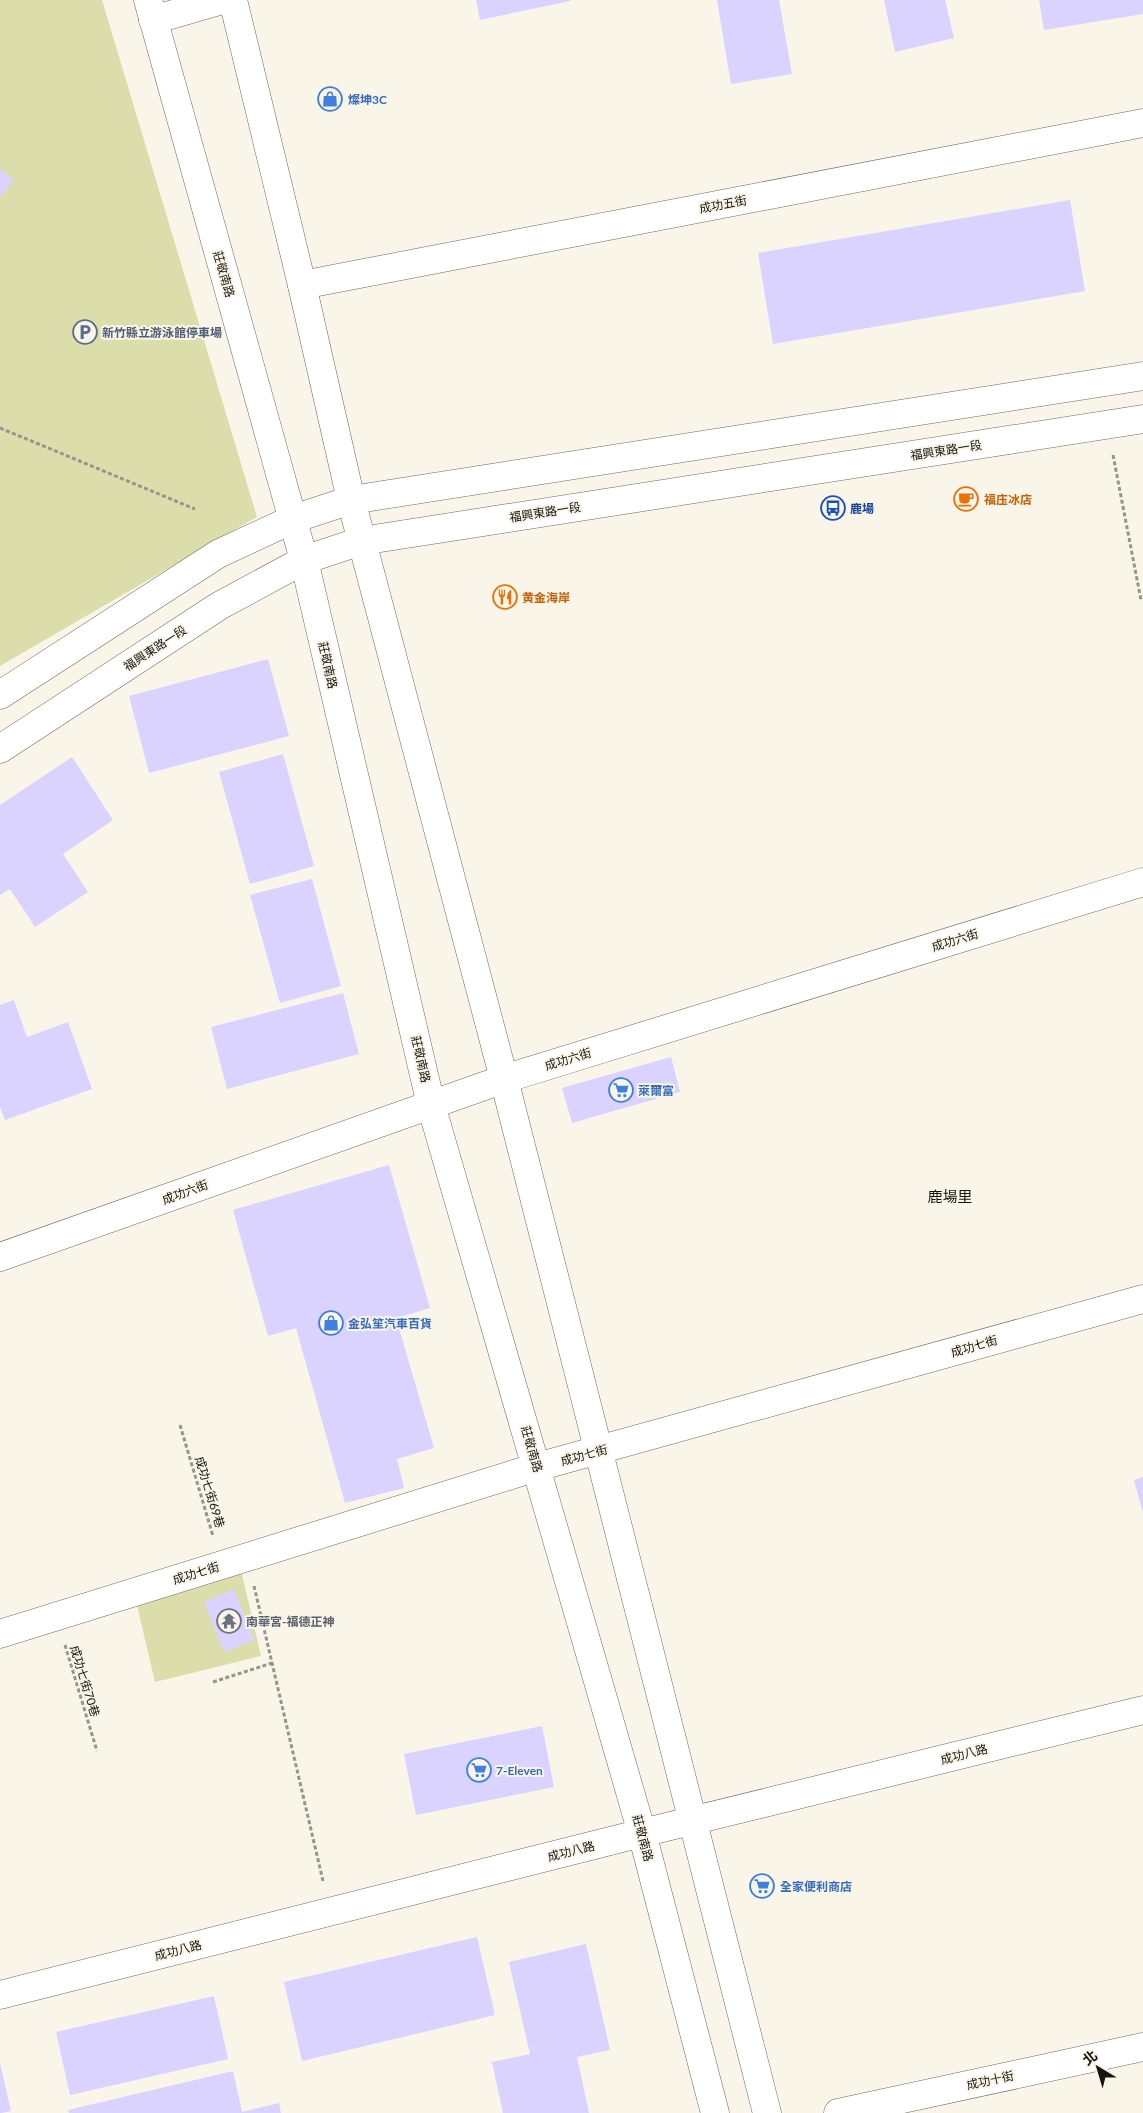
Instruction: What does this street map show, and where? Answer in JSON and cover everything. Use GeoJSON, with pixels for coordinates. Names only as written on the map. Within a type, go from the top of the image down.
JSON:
{"type":"FeatureCollection","features":[{"type":"Feature","properties":{"kind":"street"},"geometry":{"type":"LineString","coordinates":[[151,10],[222,0]]}},
{"type":"Feature","properties":{"kind":"street"},"geometry":{"type":"LineString","coordinates":[[233,0],[302,285],[350,500],[504,1078],[767,2113]]}},
{"type":"Feature","properties":{"kind":"street","name":"莊敬南路"},"geometry":{"type":"LineString","coordinates":[[151,10],[304,560],[431,1105],[642,1833],[715,2113]]}},
{"type":"Feature","properties":{"kind":"street","name":"成功五街"},"geometry":{"type":"LineString","coordinates":[[302,285],[1143,123]]}},
{"type":"Feature","properties":{"kind":"street"},"geometry":{"type":"LineString","coordinates":[[0,695],[218,554],[292,519],[350,500],[1143,376]]}},
{"type":"Feature","properties":{"kind":"street","name":"福興東路一段"},"geometry":{"type":"LineString","coordinates":[[0,748],[219,606],[304,560],[361,541],[1143,419]]}},
{"type":"Feature","properties":{"kind":"street","name":"成功六街"},"geometry":{"type":"LineString","coordinates":[[0,1257],[504,1078],[1143,882]]}},
{"type":"Feature","properties":{"kind":"street","name":"成功七街"},"geometry":{"type":"LineString","coordinates":[[0,1634],[537,1467],[1143,1300]]}},
{"type":"Feature","properties":{"kind":"street","name":"成功八路"},"geometry":{"type":"LineString","coordinates":[[0,1995],[642,1833],[1143,1710]]}},
{"type":"Feature","properties":{"kind":"street","name":"成功十街"},"geometry":{"type":"LineString","coordinates":[[838,2113],[1143,2047]]}},
{"type":"Feature","properties":{"kind":"path"},"geometry":{"type":"LineString","coordinates":[[1107,425],[1141,600]]}},
{"type":"Feature","properties":{"kind":"path"},"geometry":{"type":"LineString","coordinates":[[0,428],[194,509]]}},
{"type":"Feature","properties":{"kind":"path","name":"成功七街69巷"},"geometry":{"type":"LineString","coordinates":[[180,1425],[235,1561],[272,1663],[330,1911]]}},
{"type":"Feature","properties":{"kind":"path","name":"成功七街70巷"},"geometry":{"type":"LineString","coordinates":[[56,1616],[97,1752]]}},
{"type":"Feature","properties":{"kind":"path"},"geometry":{"type":"LineString","coordinates":[[213,1682],[272,1663]]}},
{"type":"Feature","properties":{"kind":"green space"},"geometry":{"type":"Polygon","coordinates":[[[0,0],[102,0],[257,517],[0,666],[0,0]]]}},
{"type":"Feature","properties":{"kind":"green space"},"geometry":{"type":"Polygon","coordinates":[[[241,1570],[261,1656],[155,1682],[135,1597],[241,1570]]]}},
{"type":"Feature","properties":{"kind":"building"},"geometry":{"type":"Polygon","coordinates":[[[476,0],[570,0],[570,1],[480,20],[476,0]]]}},
{"type":"Feature","properties":{"kind":"building"},"geometry":{"type":"Polygon","coordinates":[[[717,0],[779,0],[792,74],[731,84],[717,0]]]}},
{"type":"Feature","properties":{"kind":"building"},"geometry":{"type":"Polygon","coordinates":[[[884,0],[945,0],[954,38],[895,52],[884,0]]]}},
{"type":"Feature","properties":{"kind":"building"},"geometry":{"type":"Polygon","coordinates":[[[1039,0],[1143,0],[1143,14],[1044,30],[1039,0]]]}},
{"type":"Feature","properties":{"kind":"building"},"geometry":{"type":"Polygon","coordinates":[[[0,169],[14,180],[0,197],[0,169]]]}},
{"type":"Feature","properties":{"kind":"building"},"geometry":{"type":"Polygon","coordinates":[[[1070,200],[1085,291],[773,344],[758,253],[1070,200]]]}},
{"type":"Feature","properties":{"kind":"building"},"geometry":{"type":"Polygon","coordinates":[[[268,659],[289,736],[149,773],[129,696],[268,659]]]}},
{"type":"Feature","properties":{"kind":"building"},"geometry":{"type":"Polygon","coordinates":[[[283,754],[314,866],[250,884],[219,772],[283,754]]]}},
{"type":"Feature","properties":{"kind":"building"},"geometry":{"type":"Polygon","coordinates":[[[72,757],[113,820],[63,854],[88,892],[35,927],[10,889],[0,895],[0,805],[72,757]]]}},
{"type":"Feature","properties":{"kind":"building"},"geometry":{"type":"Polygon","coordinates":[[[312,879],[341,986],[280,1003],[250,895],[312,879]]]}},
{"type":"Feature","properties":{"kind":"building"},"geometry":{"type":"Polygon","coordinates":[[[343,993],[359,1054],[227,1089],[211,1027],[343,993]]]}},
{"type":"Feature","properties":{"kind":"building"},"geometry":{"type":"Polygon","coordinates":[[[14,1000],[27,1037],[68,1022],[92,1089],[5,1120],[0,1107],[0,1005],[14,1000]]]}},
{"type":"Feature","properties":{"kind":"building","name":"萊爾富"},"geometry":{"type":"Polygon","coordinates":[[[671,1057],[680,1092],[572,1123],[562,1088],[671,1057]]]}},
{"type":"Feature","properties":{"kind":"building","name":"金弘笙汽車百貨"},"geometry":{"type":"Polygon","coordinates":[[[389,1165],[430,1308],[396,1318],[434,1448],[397,1459],[404,1488],[345,1503],[296,1328],[268,1336],[233,1210],[389,1165]]]}},
{"type":"Feature","properties":{"kind":"building"},"geometry":{"type":"Polygon","coordinates":[[[1143,1477],[1143,1510],[1142,1510],[1134,1480],[1143,1477]]]}},
{"type":"Feature","properties":{"kind":"building","name":"南華宮-福德正神"},"geometry":{"type":"Polygon","coordinates":[[[234,1589],[254,1640],[224,1652],[204,1602],[234,1589]]]}},
{"type":"Feature","properties":{"kind":"building","name":"7-Eleven"},"geometry":{"type":"Polygon","coordinates":[[[542,1726],[554,1787],[416,1815],[404,1754],[542,1726]]]}},
{"type":"Feature","properties":{"kind":"building"},"geometry":{"type":"Polygon","coordinates":[[[477,1937],[495,2015],[302,2061],[284,1982],[477,1937]]]}},
{"type":"Feature","properties":{"kind":"building"},"geometry":{"type":"Polygon","coordinates":[[[586,1944],[610,2050],[577,2057],[589,2113],[503,2113],[492,2062],[530,2054],[509,1962],[586,1944]]]}},
{"type":"Feature","properties":{"kind":"building"},"geometry":{"type":"Polygon","coordinates":[[[214,1996],[228,2059],[70,2095],[56,2032],[214,1996]]]}},
{"type":"Feature","properties":{"kind":"building"},"geometry":{"type":"Polygon","coordinates":[[[0,2063],[11,2111],[2,2113],[0,2113],[0,2063]]]}},
{"type":"Feature","properties":{"kind":"building"},"geometry":{"type":"Polygon","coordinates":[[[233,2071],[242,2112],[279,2103],[281,2113],[69,2113],[68,2110],[233,2071]]]}},
{"type":"Feature","properties":{"kind":"place","name":"燦坤3C"},"geometry":{"type":"Point","coordinates":[330,99]}},
{"type":"Feature","properties":{"kind":"place","name":"新竹縣立游泳館停車場"},"geometry":{"type":"Point","coordinates":[85,332]}},
{"type":"Feature","properties":{"kind":"place","name":"福庒冰店"},"geometry":{"type":"Point","coordinates":[966,499]}},
{"type":"Feature","properties":{"kind":"place","name":"鹿場"},"geometry":{"type":"Point","coordinates":[833,508]}},
{"type":"Feature","properties":{"kind":"place","name":"黄金海岸"},"geometry":{"type":"Point","coordinates":[505,597]}},
{"type":"Feature","properties":{"kind":"place","name":"萊爾富"},"geometry":{"type":"Point","coordinates":[621,1090]}},
{"type":"Feature","properties":{"kind":"place","name":"金弘笙汽車百貨"},"geometry":{"type":"Point","coordinates":[331,1323]}},
{"type":"Feature","properties":{"kind":"place","name":"南華宮-福德正神"},"geometry":{"type":"Point","coordinates":[229,1621]}},
{"type":"Feature","properties":{"kind":"place","name":"7-Eleven"},"geometry":{"type":"Point","coordinates":[479,1770]}},
{"type":"Feature","properties":{"kind":"place","name":"全家便利商店"},"geometry":{"type":"Point","coordinates":[762,1886]}},
{"type":"Feature","properties":{"kind":"district","name":"鹿場里"},"geometry":{"type":"Point","coordinates":[950,1196]}}]}
